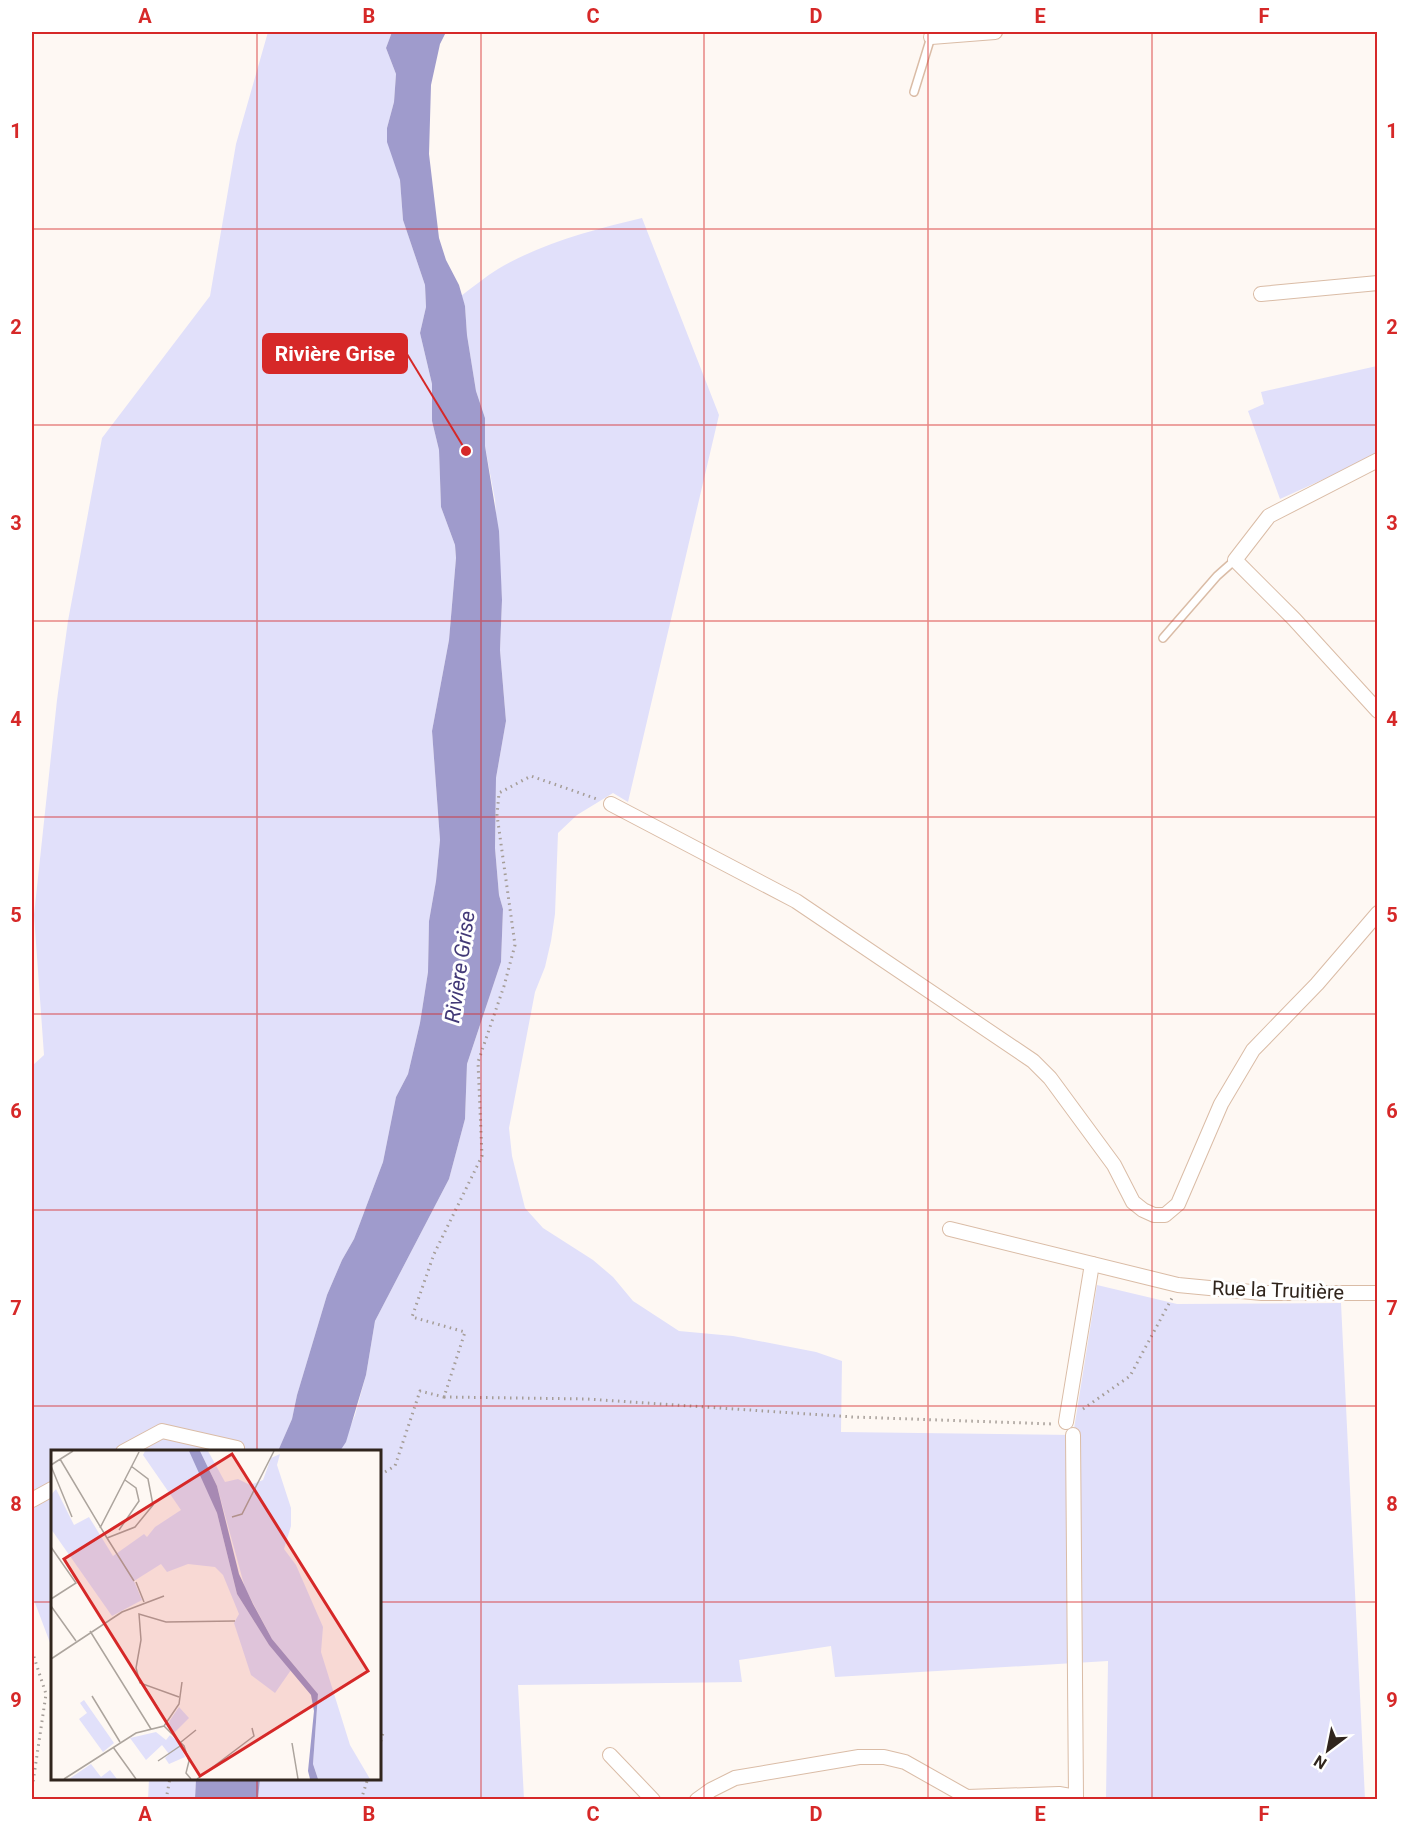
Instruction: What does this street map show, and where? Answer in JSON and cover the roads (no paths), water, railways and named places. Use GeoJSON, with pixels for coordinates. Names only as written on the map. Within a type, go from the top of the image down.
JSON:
{"type":"FeatureCollection","features":[{"type":"Feature","properties":{"kind":"street"},"geometry":{"type":"LineString","coordinates":[[930,37],[995,32]]}},
{"type":"Feature","properties":{"kind":"street"},"geometry":{"type":"LineString","coordinates":[[1261,294],[1377,283]]}},
{"type":"Feature","properties":{"kind":"street"},"geometry":{"type":"LineString","coordinates":[[1377,460],[1269,516],[1235,560],[1294,619],[1377,711]]}},
{"type":"Feature","properties":{"kind":"street"},"geometry":{"type":"LineString","coordinates":[[611,804],[796,901],[1033,1061],[1050,1078],[1114,1165],[1133,1202],[1154,1215],[1165,1215],[1178,1204],[1221,1104],[1253,1050],[1317,984],[1377,913]]}},
{"type":"Feature","properties":{"kind":"street","name":"Rue la Truitière"},"geometry":{"type":"LineString","coordinates":[[950,1229],[1178,1285],[1262,1293],[1377,1293]]}},
{"type":"Feature","properties":{"kind":"street"},"geometry":{"type":"LineString","coordinates":[[1066,1422],[1092,1264]]}},
{"type":"Feature","properties":{"kind":"street"},"geometry":{"type":"LineString","coordinates":[[127,1450],[162,1431],[237,1448]]}},
{"type":"Feature","properties":{"kind":"street"},"geometry":{"type":"LineString","coordinates":[[697,1800],[735,1778],[859,1757],[884,1757],[905,1762],[965,1798],[1059,1794],[1076,1798],[1074,1435]]}},
{"type":"Feature","properties":{"kind":"street"},"geometry":{"type":"LineString","coordinates":[[32,1500],[51,1490]]}},
{"type":"Feature","properties":{"kind":"street"},"geometry":{"type":"LineString","coordinates":[[610,1755],[653,1800]]}},
{"type":"Feature","properties":{"kind":"lane"},"geometry":{"type":"LineString","coordinates":[[914,93],[930,37]]}},
{"type":"Feature","properties":{"kind":"lane"},"geometry":{"type":"LineString","coordinates":[[1163,638],[1217,576],[1235,560]]}},
{"type":"Feature","properties":{"kind":"water"},"geometry":{"type":"Polygon","coordinates":[[[392,32],[446,32],[440,44],[431,85],[429,154],[439,238],[446,260],[459,285],[465,306],[476,391],[485,418],[485,446],[499,531],[502,600],[500,650],[506,721],[496,778],[495,848],[499,895],[503,909],[501,962],[467,1064],[465,1119],[449,1179],[375,1321],[366,1375],[346,1442],[341,1450],[278,1450],[292,1419],[327,1295],[354,1239],[383,1162],[396,1097],[408,1074],[420,1023],[428,972],[429,921],[440,840],[432,731],[449,640],[456,558],[455,545],[441,507],[439,450],[432,421],[432,384],[420,333],[426,307],[425,285],[403,220],[400,180],[387,142],[387,128],[394,102],[396,74],[386,48],[392,32]]]}},
{"type":"Feature","properties":{"kind":"water"},"geometry":{"type":"Polygon","coordinates":[[[196,1780],[260,1780],[258,1799],[195,1799],[196,1780]]]}},
{"type":"Feature","properties":{"kind":"place","name":"Rivière Grise"},"geometry":{"type":"Point","coordinates":[466,451]}}]}
